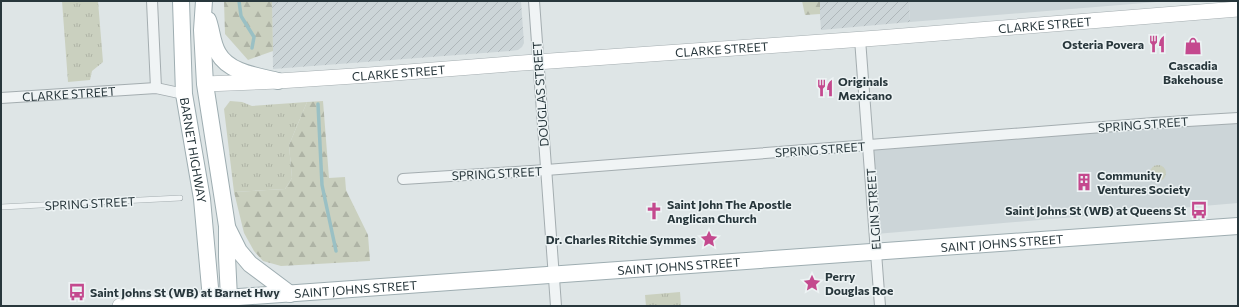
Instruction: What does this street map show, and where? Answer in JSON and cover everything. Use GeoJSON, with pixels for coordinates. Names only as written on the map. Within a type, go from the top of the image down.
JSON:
{"type":"FeatureCollection","features":[{"type":"Feature","properties":{"kind":"main road","name":"BARNET HIGHWAY"},"geometry":{"type":"LineString","coordinates":[[181,1],[184,94],[202,200],[213,303]]}},
{"type":"Feature","properties":{"kind":"main road","name":"BARNET HIGHWAY"},"geometry":{"type":"LineString","coordinates":[[204,5],[202,36],[205,84],[227,226],[228,302]]}},
{"type":"Feature","properties":{"kind":"main road"},"geometry":{"type":"LineString","coordinates":[[204,5],[218,53],[226,63],[243,72],[278,82]]}},
{"type":"Feature","properties":{"kind":"main road","name":"CLARKE STREET"},"geometry":{"type":"LineString","coordinates":[[205,84],[278,82],[860,39],[1238,9]]}},
{"type":"Feature","properties":{"kind":"main road"},"geometry":{"type":"LineString","coordinates":[[183,70],[192,78],[205,84]]}},
{"type":"Feature","properties":{"kind":"main road"},"geometry":{"type":"LineString","coordinates":[[227,226],[239,251],[247,261],[290,294]]}},
{"type":"Feature","properties":{"kind":"main road","name":"SAINT JOHNS STREET"},"geometry":{"type":"LineString","coordinates":[[120,306],[228,302],[290,294],[1238,226]]}},
{"type":"Feature","properties":{"kind":"street"},"geometry":{"type":"LineString","coordinates":[[152,1],[156,88]]}},
{"type":"Feature","properties":{"kind":"street","name":"DOUGLAS STREET"},"geometry":{"type":"LineString","coordinates":[[534,1],[556,306]]}},
{"type":"Feature","properties":{"kind":"street","name":"ELGIN STREET"},"geometry":{"type":"LineString","coordinates":[[860,39],[880,306]]}},
{"type":"Feature","properties":{"kind":"street","name":"CLARKE STREET"},"geometry":{"type":"LineString","coordinates":[[1,98],[156,88],[184,94]]}},
{"type":"Feature","properties":{"kind":"street","name":"SPRING STREET"},"geometry":{"type":"LineString","coordinates":[[403,179],[546,170],[1154,123],[1238,118]]}},
{"type":"Feature","properties":{"kind":"lane","name":"SPRING STREET"},"geometry":{"type":"LineString","coordinates":[[1,207],[180,198]]}},
{"type":"Feature","properties":{"kind":"shaded area"},"geometry":{"type":"Polygon","coordinates":[[[272,1],[521,1],[524,43],[518,50],[510,51],[273,69],[272,1]]]}},
{"type":"Feature","properties":{"kind":"shaded area"},"geometry":{"type":"Polygon","coordinates":[[[819,1],[909,1],[910,22],[821,30],[819,1]]]}},
{"type":"Feature","properties":{"kind":"shaded area"},"geometry":{"type":"Polygon","coordinates":[[[909,1],[1169,1],[910,22],[909,1]]]}},
{"type":"Feature","properties":{"kind":"shaded area"},"geometry":{"type":"Polygon","coordinates":[[[1238,121],[1238,203],[876,234],[869,145],[1238,121]]]}},
{"type":"Feature","properties":{"kind":"green space"},"geometry":{"type":"Polygon","coordinates":[[[62,1],[98,1],[103,62],[92,71],[90,80],[68,82],[62,1]]]}},
{"type":"Feature","properties":{"kind":"green space"},"geometry":{"type":"Polygon","coordinates":[[[224,1],[272,1],[273,51],[248,60],[225,34],[224,1]]]}},
{"type":"Feature","properties":{"kind":"green space"},"geometry":{"type":"Polygon","coordinates":[[[802,1],[820,1],[820,14],[805,15],[802,1]]]}},
{"type":"Feature","properties":{"kind":"green space"},"geometry":{"type":"Polygon","coordinates":[[[230,101],[242,102],[252,106],[307,102],[289,145],[292,178],[285,189],[234,192],[224,109],[230,101]]]}},
{"type":"Feature","properties":{"kind":"green space"},"geometry":{"type":"Polygon","coordinates":[[[323,101],[329,178],[345,177],[346,190],[368,235],[370,261],[281,266],[263,261],[254,251],[244,233],[234,192],[285,189],[292,178],[289,145],[307,102],[323,101]]]}},
{"type":"Feature","properties":{"kind":"green space"},"geometry":{"type":"Polygon","coordinates":[[[1155,165],[1161,165],[1166,170],[1164,179],[1161,181],[1155,181],[1150,176],[1150,170],[1155,165]]]}},
{"type":"Feature","properties":{"kind":"green space"},"geometry":{"type":"Polygon","coordinates":[[[680,292],[681,306],[646,306],[645,295],[680,292]]]}},
{"type":"Feature","properties":{"kind":"waterway"},"geometry":{"type":"LineString","coordinates":[[239,1],[241,16],[254,37],[252,48]]}},
{"type":"Feature","properties":{"kind":"waterway"},"geometry":{"type":"LineString","coordinates":[[318,104],[322,185],[336,251]]}},
{"type":"Feature","properties":{"kind":"place","name":"Osteria Povera"},"geometry":{"type":"Point","coordinates":[1157,44]}},
{"type":"Feature","properties":{"kind":"place","name":"Cascadia Bakehouse"},"geometry":{"type":"Point","coordinates":[1193,46]}},
{"type":"Feature","properties":{"kind":"place","name":"Originals Mexicano"},"geometry":{"type":"Point","coordinates":[825,88]}},
{"type":"Feature","properties":{"kind":"place","name":"Community Ventures Society"},"geometry":{"type":"Point","coordinates":[1084,182]}},
{"type":"Feature","properties":{"kind":"place","name":"Saint Johns St (WB) at Queens St"},"geometry":{"type":"Point","coordinates":[1199,210]}},
{"type":"Feature","properties":{"kind":"place","name":"Saint John The Apostle Anglican Church"},"geometry":{"type":"Point","coordinates":[654,211]}},
{"type":"Feature","properties":{"kind":"place","name":"Dr. Charles Ritchie Symmes"},"geometry":{"type":"Point","coordinates":[709,239]}},
{"type":"Feature","properties":{"kind":"place","name":"Perry Douglas Roe"},"geometry":{"type":"Point","coordinates":[812,283]}},
{"type":"Feature","properties":{"kind":"place","name":"Saint Johns St (WB) at Barnet Hwy"},"geometry":{"type":"Point","coordinates":[77,292]}}]}
